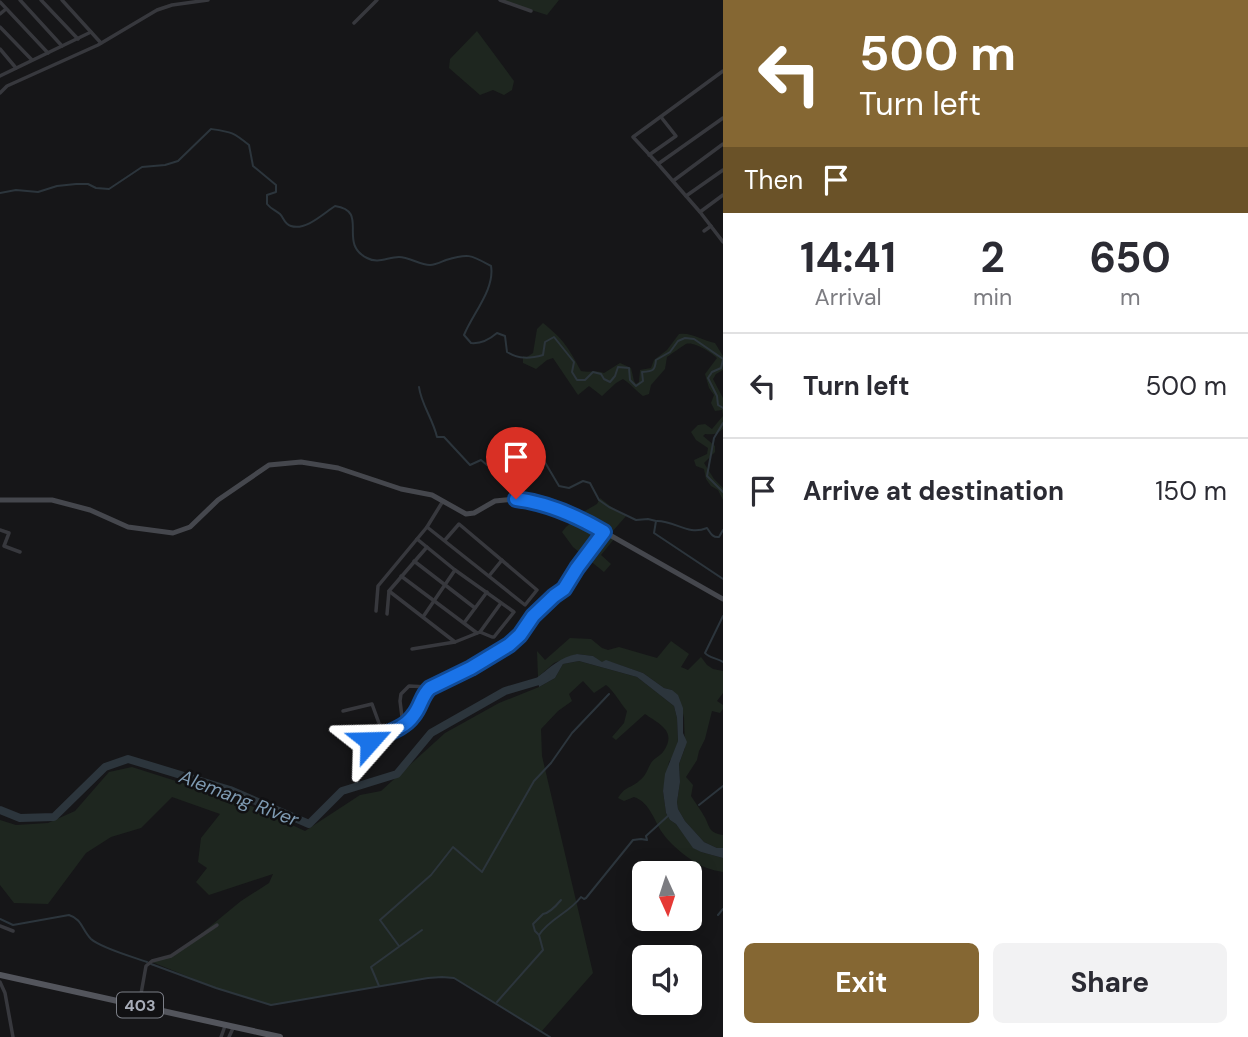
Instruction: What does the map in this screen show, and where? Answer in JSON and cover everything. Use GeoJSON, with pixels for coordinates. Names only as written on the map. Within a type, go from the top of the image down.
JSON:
{"type":"FeatureCollection","features":[{"type":"Feature","properties":{"kind":"main road","name":"403"},"geometry":{"type":"LineString","coordinates":[[0,975],[280,1037]]}},
{"type":"Feature","properties":{"kind":"street"},"geometry":{"type":"LineString","coordinates":[[20,0],[62,46]]}},
{"type":"Feature","properties":{"kind":"street"},"geometry":{"type":"LineString","coordinates":[[41,0],[78,38]]}},
{"type":"Feature","properties":{"kind":"street"},"geometry":{"type":"LineString","coordinates":[[62,0],[102,43]]}},
{"type":"Feature","properties":{"kind":"street"},"geometry":{"type":"LineString","coordinates":[[0,93],[7,86],[102,43],[156,10],[208,0]]}},
{"type":"Feature","properties":{"kind":"street"},"geometry":{"type":"LineString","coordinates":[[354,23],[377,0]]}},
{"type":"Feature","properties":{"kind":"street"},"geometry":{"type":"LineString","coordinates":[[500,0],[531,11]]}},
{"type":"Feature","properties":{"kind":"street"},"geometry":{"type":"LineString","coordinates":[[0,1],[48,53]]}},
{"type":"Feature","properties":{"kind":"street"},"geometry":{"type":"LineString","coordinates":[[0,14],[6,9]]}},
{"type":"Feature","properties":{"kind":"street"},"geometry":{"type":"LineString","coordinates":[[0,27],[32,60]]}},
{"type":"Feature","properties":{"kind":"street"},"geometry":{"type":"LineString","coordinates":[[1,74],[91,32]]}},
{"type":"Feature","properties":{"kind":"street"},"geometry":{"type":"LineString","coordinates":[[0,49],[16,68]]}},
{"type":"Feature","properties":{"kind":"street"},"geometry":{"type":"LineString","coordinates":[[723,71],[632,137],[700,212],[723,242]]}},
{"type":"Feature","properties":{"kind":"street"},"geometry":{"type":"LineString","coordinates":[[649,155],[676,136],[661,117]]}},
{"type":"Feature","properties":{"kind":"street"},"geometry":{"type":"LineString","coordinates":[[658,164],[723,118]]}},
{"type":"Feature","properties":{"kind":"street"},"geometry":{"type":"LineString","coordinates":[[673,181],[723,144]]}},
{"type":"Feature","properties":{"kind":"street"},"geometry":{"type":"LineString","coordinates":[[686,197],[723,170]]}},
{"type":"Feature","properties":{"kind":"street"},"geometry":{"type":"LineString","coordinates":[[700,212],[723,195]]}},
{"type":"Feature","properties":{"kind":"street"},"geometry":{"type":"LineString","coordinates":[[718,198],[723,205]]}},
{"type":"Feature","properties":{"kind":"street"},"geometry":{"type":"LineString","coordinates":[[704,231],[711,226]]}},
{"type":"Feature","properties":{"kind":"street"},"geometry":{"type":"LineString","coordinates":[[0,506],[4,500],[52,500],[90,510],[128,527],[173,533],[190,527],[218,500],[269,465],[301,462],[338,468],[401,489],[432,495],[469,514],[495,500],[516,499],[542,503],[578,517],[723,599]]}},
{"type":"Feature","properties":{"kind":"street"},"geometry":{"type":"LineString","coordinates":[[376,611],[378,586],[427,527],[443,501]]}},
{"type":"Feature","properties":{"kind":"street"},"geometry":{"type":"LineString","coordinates":[[427,527],[525,605],[537,590],[459,524],[445,540]]}},
{"type":"Feature","properties":{"kind":"street"},"geometry":{"type":"LineString","coordinates":[[0,530],[9,533],[2,545],[20,552]]}},
{"type":"Feature","properties":{"kind":"street"},"geometry":{"type":"LineString","coordinates":[[370,741],[403,725],[413,716],[425,692],[430,688],[509,645],[533,616],[564,589],[604,532]]}},
{"type":"Feature","properties":{"kind":"street"},"geometry":{"type":"LineString","coordinates":[[401,576],[478,633],[494,637],[514,612],[417,539]]}},
{"type":"Feature","properties":{"kind":"street"},"geometry":{"type":"LineString","coordinates":[[387,614],[389,591],[427,547]]}},
{"type":"Feature","properties":{"kind":"street"},"geometry":{"type":"LineString","coordinates":[[414,561],[475,608]]}},
{"type":"Feature","properties":{"kind":"street"},"geometry":{"type":"LineString","coordinates":[[489,576],[502,561]]}},
{"type":"Feature","properties":{"kind":"street"},"geometry":{"type":"LineString","coordinates":[[423,617],[456,570]]}},
{"type":"Feature","properties":{"kind":"street"},"geometry":{"type":"LineString","coordinates":[[389,591],[455,642]]}},
{"type":"Feature","properties":{"kind":"street"},"geometry":{"type":"LineString","coordinates":[[464,623],[487,592]]}},
{"type":"Feature","properties":{"kind":"street"},"geometry":{"type":"LineString","coordinates":[[412,649],[455,642],[478,633],[501,603]]}},
{"type":"Feature","properties":{"kind":"street"},"geometry":{"type":"LineString","coordinates":[[403,725],[401,694],[409,686],[430,688]]}},
{"type":"Feature","properties":{"kind":"street"},"geometry":{"type":"LineString","coordinates":[[343,710],[372,704],[380,726],[386,733]]}},
{"type":"Feature","properties":{"kind":"street"},"geometry":{"type":"LineString","coordinates":[[139,1005],[146,966],[152,961],[172,956],[217,925]]}},
{"type":"Feature","properties":{"kind":"street"},"geometry":{"type":"LineString","coordinates":[[0,926],[13,931]]}},
{"type":"Feature","properties":{"kind":"street"},"geometry":{"type":"LineString","coordinates":[[0,982],[5,993],[13,1037]]}},
{"type":"Feature","properties":{"kind":"street"},"geometry":{"type":"LineString","coordinates":[[221,1037],[226,1024]]}},
{"type":"Feature","properties":{"kind":"street"},"geometry":{"type":"LineString","coordinates":[[229,1037],[234,1026]]}},
{"type":"Feature","properties":{"kind":"shaded area"},"geometry":{"type":"Polygon","coordinates":[[[500,0],[559,0],[547,15],[500,0]]]}},
{"type":"Feature","properties":{"kind":"shaded area"},"geometry":{"type":"Polygon","coordinates":[[[477,31],[514,81],[512,90],[504,95],[493,90],[480,95],[449,68],[450,59],[477,31]]]}},
{"type":"Feature","properties":{"kind":"shaded area"},"geometry":{"type":"Polygon","coordinates":[[[543,323],[565,344],[581,371],[604,373],[620,363],[631,368],[636,384],[639,382],[640,370],[651,368],[654,360],[667,350],[679,334],[688,334],[715,343],[723,356],[723,370],[713,379],[723,398],[723,416],[722,410],[715,411],[711,403],[714,395],[705,374],[717,358],[703,348],[686,344],[667,357],[665,369],[651,385],[649,394],[643,396],[623,379],[602,396],[589,386],[578,395],[553,358],[536,369],[523,363],[523,356],[527,357],[533,353],[537,329],[543,323]]]}},
{"type":"Feature","properties":{"kind":"shaded area"},"geometry":{"type":"Polygon","coordinates":[[[723,416],[723,429],[703,436],[715,446],[715,452],[704,463],[723,488],[723,500],[718,490],[706,479],[704,469],[696,466],[694,460],[707,454],[708,448],[696,440],[691,432],[698,425],[705,424],[712,429],[723,416]]]}},
{"type":"Feature","properties":{"kind":"shaded area"},"geometry":{"type":"Polygon","coordinates":[[[600,498],[627,515],[611,533],[578,515],[597,504],[600,498]]]}},
{"type":"Feature","properties":{"kind":"shaded area"},"geometry":{"type":"Polygon","coordinates":[[[577,518],[614,539],[601,555],[611,564],[604,572],[573,547],[562,532],[577,518]]]}},
{"type":"Feature","properties":{"kind":"shaded area"},"geometry":{"type":"Polygon","coordinates":[[[570,638],[591,639],[608,650],[619,647],[657,658],[671,641],[689,654],[681,667],[688,670],[701,657],[713,669],[723,671],[723,693],[717,701],[723,705],[723,709],[720,713],[712,711],[697,760],[686,777],[693,785],[691,796],[710,828],[723,835],[723,848],[704,842],[678,809],[679,764],[685,748],[684,718],[672,690],[664,688],[643,673],[611,662],[602,663],[593,656],[577,654],[554,663],[538,677],[537,651],[545,660],[570,638]]]}},
{"type":"Feature","properties":{"kind":"shaded area"},"geometry":{"type":"Polygon","coordinates":[[[577,654],[593,656],[602,662],[606,660],[643,673],[678,695],[683,708],[683,733],[687,742],[679,764],[678,809],[704,842],[723,848],[723,858],[693,848],[666,813],[663,791],[665,774],[678,741],[674,706],[637,677],[579,661],[563,664],[555,678],[539,687],[538,677],[561,660],[577,654]]]}},
{"type":"Feature","properties":{"kind":"shaded area"},"geometry":{"type":"Polygon","coordinates":[[[579,661],[637,677],[674,706],[678,741],[669,762],[663,791],[666,813],[694,848],[723,858],[723,872],[702,866],[702,861],[693,861],[678,849],[664,835],[640,800],[634,797],[624,801],[618,798],[625,789],[636,784],[645,775],[652,761],[663,752],[668,733],[645,714],[616,740],[612,737],[624,723],[627,711],[606,685],[594,693],[583,681],[569,694],[572,701],[541,729],[542,756],[593,973],[541,1032],[454,978],[428,978],[271,1005],[216,988],[152,962],[171,956],[185,947],[241,901],[269,883],[273,874],[209,895],[196,882],[207,868],[198,862],[201,838],[220,814],[172,797],[141,828],[111,837],[86,853],[48,904],[14,903],[0,885],[0,820],[16,825],[48,823],[75,811],[109,772],[132,767],[245,803],[305,831],[360,795],[381,791],[445,733],[499,703],[555,678],[563,664],[579,661]]]}},
{"type":"Feature","properties":{"kind":"waterway"},"geometry":{"type":"LineString","coordinates":[[0,193],[16,190],[38,192],[76,184],[109,189],[142,167],[178,161],[211,129],[228,132],[249,145],[253,166],[276,185],[276,192],[267,195],[267,204],[289,225],[297,227],[309,224],[335,206],[351,214],[354,244],[358,252],[371,260],[399,257],[430,265],[465,256],[474,257],[491,266],[487,292],[464,335],[471,343],[485,341],[497,333],[505,336],[507,352],[529,358],[543,355],[545,342],[554,337],[574,362],[572,372],[577,380],[585,380],[593,372],[601,374],[610,382],[618,367],[629,368],[630,380],[636,386],[643,381],[642,372],[653,370],[656,360],[685,338],[694,339],[723,359]]}},
{"type":"Feature","properties":{"kind":"waterway"},"geometry":{"type":"LineString","coordinates":[[723,360],[721,368],[712,372],[708,378],[717,396],[718,405],[723,408]]}},
{"type":"Feature","properties":{"kind":"waterway"},"geometry":{"type":"LineString","coordinates":[[419,387],[437,437],[444,437],[470,465],[481,460],[487,465],[492,459],[496,459],[525,480],[543,459],[559,486],[569,488],[583,481],[590,483],[599,500],[636,520],[656,521],[654,533],[723,579]]}},
{"type":"Feature","properties":{"kind":"waterway"},"geometry":{"type":"LineString","coordinates":[[723,423],[714,438],[707,476],[723,492]]}},
{"type":"Feature","properties":{"kind":"waterway"},"geometry":{"type":"LineString","coordinates":[[657,521],[694,530],[707,528],[717,537],[723,530]]}},
{"type":"Feature","properties":{"kind":"waterway"},"geometry":{"type":"LineString","coordinates":[[723,616],[705,653],[723,662]]}},
{"type":"Feature","properties":{"kind":"waterway","name":"Alemang River"},"geometry":{"type":"LineString","coordinates":[[0,810],[20,818],[54,817],[105,767],[128,759],[230,790],[309,824],[342,791],[397,774],[431,733],[505,691],[539,681],[546,676]]}},
{"type":"Feature","properties":{"kind":"waterway"},"geometry":{"type":"LineString","coordinates":[[399,946],[380,920],[431,875],[453,847],[482,872],[534,781],[551,763],[572,733],[609,694]]}},
{"type":"Feature","properties":{"kind":"waterway"},"geometry":{"type":"LineString","coordinates":[[699,805],[723,786]]}},
{"type":"Feature","properties":{"kind":"waterway"},"geometry":{"type":"LineString","coordinates":[[497,1002],[543,950],[539,935],[543,929],[581,897],[586,898],[633,840],[647,840],[646,836],[669,815]]}},
{"type":"Feature","properties":{"kind":"waterway"},"geometry":{"type":"LineString","coordinates":[[539,935],[533,924],[561,900]]}},
{"type":"Feature","properties":{"kind":"waterway"},"geometry":{"type":"LineString","coordinates":[[718,915],[723,909]]}},
{"type":"Feature","properties":{"kind":"waterway"},"geometry":{"type":"LineString","coordinates":[[0,919],[13,925],[69,915],[77,919],[91,939],[109,949],[147,962]]}},
{"type":"Feature","properties":{"kind":"waterway"},"geometry":{"type":"LineString","coordinates":[[379,986],[371,967],[422,930]]}},
{"type":"Feature","properties":{"kind":"waterway"},"geometry":{"type":"LineString","coordinates":[[151,964],[271,1005],[428,978],[454,978],[550,1037]]}},
{"type":"Feature","properties":{"kind":"route"},"geometry":{"type":"LineString","coordinates":[[370,741],[406,724],[430,688],[506,648],[520,635],[533,616],[564,589],[604,532],[578,517],[542,503],[516,499]]}}]}
